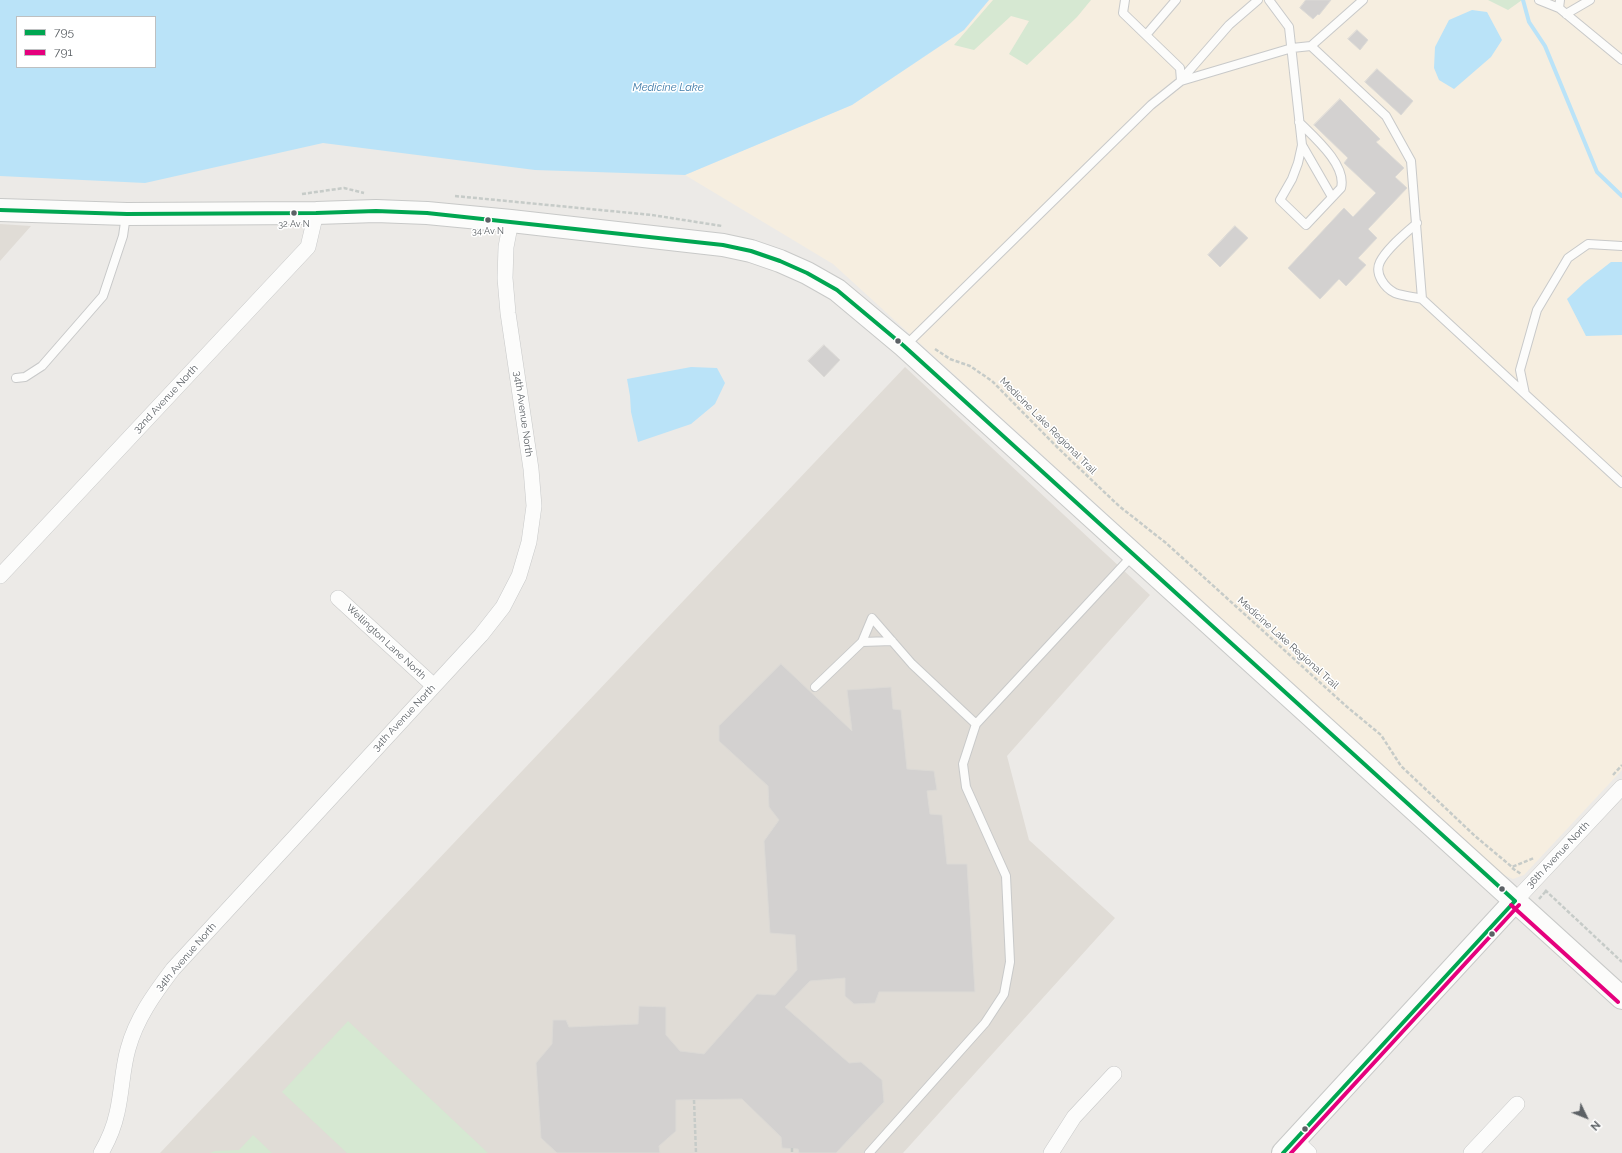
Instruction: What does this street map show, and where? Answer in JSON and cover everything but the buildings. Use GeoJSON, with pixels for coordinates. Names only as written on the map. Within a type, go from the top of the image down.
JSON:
{"type":"FeatureCollection","features":[{"type":"Feature","properties":{"kind":"street"},"geometry":{"type":"LineString","coordinates":[[0,210],[126,214],[316,213],[376,211],[427,213],[723,245],[751,251],[806,273],[837,290],[904,346],[1622,998]]}},
{"type":"Feature","properties":{"kind":"street","name":"32nd Avenue North"},"geometry":{"type":"LineString","coordinates":[[0,576],[308,247],[316,213]]}},
{"type":"Feature","properties":{"kind":"street","name":"34th Avenue North"},"geometry":{"type":"LineString","coordinates":[[101,1153],[106,1144],[117,1114],[127,1050],[138,1022],[153,994],[173,969],[481,635],[503,607],[519,576],[529,542],[534,506],[531,469],[508,313],[505,278],[506,247],[511,221]]}},
{"type":"Feature","properties":{"kind":"street","name":"Wellington Lane North"},"geometry":{"type":"LineString","coordinates":[[338,598],[434,686]]}},
{"type":"Feature","properties":{"kind":"street","name":"36th Avenue North"},"geometry":{"type":"LineString","coordinates":[[1296,1149],[1514,901],[1534,882],[1616,782]]}},
{"type":"Feature","properties":{"kind":"street"},"geometry":{"type":"LineString","coordinates":[[1051,1153],[1074,1117],[1114,1074]]}},
{"type":"Feature","properties":{"kind":"street"},"geometry":{"type":"LineString","coordinates":[[1471,1153],[1516,1104]]}},
{"type":"Feature","properties":{"kind":"lane"},"geometry":{"type":"LineString","coordinates":[[1125,0],[1123,13],[1180,68],[1181,81]]}},
{"type":"Feature","properties":{"kind":"lane"},"geometry":{"type":"LineString","coordinates":[[1146,35],[1176,0]]}},
{"type":"Feature","properties":{"kind":"lane"},"geometry":{"type":"LineString","coordinates":[[904,346],[1151,105],[1181,81],[1229,25],[1258,0]]}},
{"type":"Feature","properties":{"kind":"lane"},"geometry":{"type":"LineString","coordinates":[[1269,0],[1289,27],[1292,48],[1299,122],[1302,145],[1298,163],[1280,200],[1306,225],[1341,188],[1343,181],[1341,173],[1326,149],[1299,122]]}},
{"type":"Feature","properties":{"kind":"lane"},"geometry":{"type":"LineString","coordinates":[[1181,81],[1292,48],[1312,46],[1363,0]]}},
{"type":"Feature","properties":{"kind":"lane"},"geometry":{"type":"LineString","coordinates":[[1539,0],[1559,4],[1566,14],[1622,60]]}},
{"type":"Feature","properties":{"kind":"lane"},"geometry":{"type":"LineString","coordinates":[[1566,14],[1590,0]]}},
{"type":"Feature","properties":{"kind":"lane"},"geometry":{"type":"LineString","coordinates":[[1312,46],[1386,116],[1411,161],[1422,299]]}},
{"type":"Feature","properties":{"kind":"lane"},"geometry":{"type":"LineString","coordinates":[[1302,145],[1332,197]]}},
{"type":"Feature","properties":{"kind":"lane"},"geometry":{"type":"LineString","coordinates":[[16,378],[25,377],[42,366],[103,296],[123,236],[126,214]]}},
{"type":"Feature","properties":{"kind":"lane"},"geometry":{"type":"LineString","coordinates":[[1417,223],[1394,244],[1380,262],[1378,269],[1381,279],[1387,288],[1396,293],[1422,299],[1622,483]]}},
{"type":"Feature","properties":{"kind":"lane"},"geometry":{"type":"LineString","coordinates":[[1526,394],[1520,370],[1537,310],[1568,258],[1588,244],[1622,246]]}},
{"type":"Feature","properties":{"kind":"lane"},"geometry":{"type":"LineString","coordinates":[[869,1153],[985,1023],[1004,994],[1010,962],[1006,876],[966,787],[963,764],[976,724],[1134,554]]}},
{"type":"Feature","properties":{"kind":"lane"},"geometry":{"type":"LineString","coordinates":[[815,687],[862,642],[872,618],[912,664],[976,724]]}},
{"type":"Feature","properties":{"kind":"lane"},"geometry":{"type":"LineString","coordinates":[[862,642],[892,641]]}},
{"type":"Feature","properties":{"kind":"path","name":"Medicine Lake Regional Trail"},"geometry":{"type":"LineString","coordinates":[[933,347],[950,359],[970,366],[992,381],[1058,448],[1119,506],[1166,543],[1346,706],[1381,735],[1401,766],[1475,836],[1512,867],[1534,882],[1562,905],[1622,962]]}},
{"type":"Feature","properties":{"kind":"path"},"geometry":{"type":"LineString","coordinates":[[1616,782],[1622,765]]}},
{"type":"Feature","properties":{"kind":"path"},"geometry":{"type":"LineString","coordinates":[[1512,867],[1532,860],[1537,854]]}},
{"type":"Feature","properties":{"kind":"path"},"geometry":{"type":"LineString","coordinates":[[694,1100],[696,1153]]}},
{"type":"Feature","properties":{"kind":"path"},"geometry":{"type":"LineString","coordinates":[[792,1148],[792,1153]]}},
{"type":"Feature","properties":{"kind":"shaded area"},"geometry":{"type":"Polygon","coordinates":[[[989,0],[1622,0],[1622,770],[1524,875],[1513,879],[1502,874],[833,264],[685,175],[852,105],[964,30],[989,0]]]}},
{"type":"Feature","properties":{"kind":"shaded area"},"geometry":{"type":"Polygon","coordinates":[[[0,224],[31,226],[0,261],[0,224]]]}},
{"type":"Feature","properties":{"kind":"shaded area"},"geometry":{"type":"Polygon","coordinates":[[[905,367],[1150,595],[1007,756],[1029,840],[1115,918],[903,1153],[160,1153],[905,367]]]}},
{"type":"Feature","properties":{"kind":"green space"},"geometry":{"type":"Polygon","coordinates":[[[993,0],[1091,0],[1077,17],[1027,65],[1009,54],[1029,21],[1011,16],[974,50],[954,45],[993,0]]]}},
{"type":"Feature","properties":{"kind":"green space"},"geometry":{"type":"Polygon","coordinates":[[[1488,0],[1522,0],[1508,10],[1488,0]]]}},
{"type":"Feature","properties":{"kind":"green space"},"geometry":{"type":"Polygon","coordinates":[[[348,1021],[488,1153],[347,1153],[282,1092],[348,1021]]]}},
{"type":"Feature","properties":{"kind":"green space"},"geometry":{"type":"Polygon","coordinates":[[[253,1135],[272,1153],[210,1153],[215,1151],[239,1150],[253,1135]]]}},
{"type":"Feature","properties":{"kind":"water","name":"Medicine Lake"},"geometry":{"type":"Polygon","coordinates":[[[0,0],[989,0],[964,30],[852,105],[685,175],[535,170],[323,143],[145,183],[0,176],[0,0]]]}},
{"type":"Feature","properties":{"kind":"water"},"geometry":{"type":"Polygon","coordinates":[[[1472,10],[1487,12],[1502,40],[1491,57],[1454,89],[1439,80],[1434,68],[1435,47],[1449,20],[1472,10]]]}},
{"type":"Feature","properties":{"kind":"water"},"geometry":{"type":"Polygon","coordinates":[[[1611,262],[1622,262],[1622,335],[1586,336],[1567,299],[1584,283],[1611,262]]]}},
{"type":"Feature","properties":{"kind":"water"},"geometry":{"type":"Polygon","coordinates":[[[691,367],[717,368],[725,383],[715,404],[691,424],[638,442],[631,412],[627,379],[691,367]]]}},
{"type":"Feature","properties":{"kind":"waterway"},"geometry":{"type":"LineString","coordinates":[[1523,0],[1529,22],[1545,46],[1597,172],[1622,196]]}},
{"type":"Feature","properties":{"kind":"transit line","name":"795"},"geometry":{"type":"LineString","coordinates":[[0,210],[127,214],[316,213],[376,211],[427,213],[723,245],[751,251],[780,261],[807,273],[837,290],[904,346],[1515,901],[1283,1153]]}},
{"type":"Feature","properties":{"kind":"transit line","name":"791"},"geometry":{"type":"LineString","coordinates":[[1511,905],[1618,1002]]}},
{"type":"Feature","properties":{"kind":"transit line","name":"791"},"geometry":{"type":"LineString","coordinates":[[1291,1153],[1519,905]]}},
{"type":"Feature","properties":{"kind":"place","name":"32 Av N"},"geometry":{"type":"Point","coordinates":[294,213]}},
{"type":"Feature","properties":{"kind":"place","name":"34 Av N"},"geometry":{"type":"Point","coordinates":[488,220]}}]}
